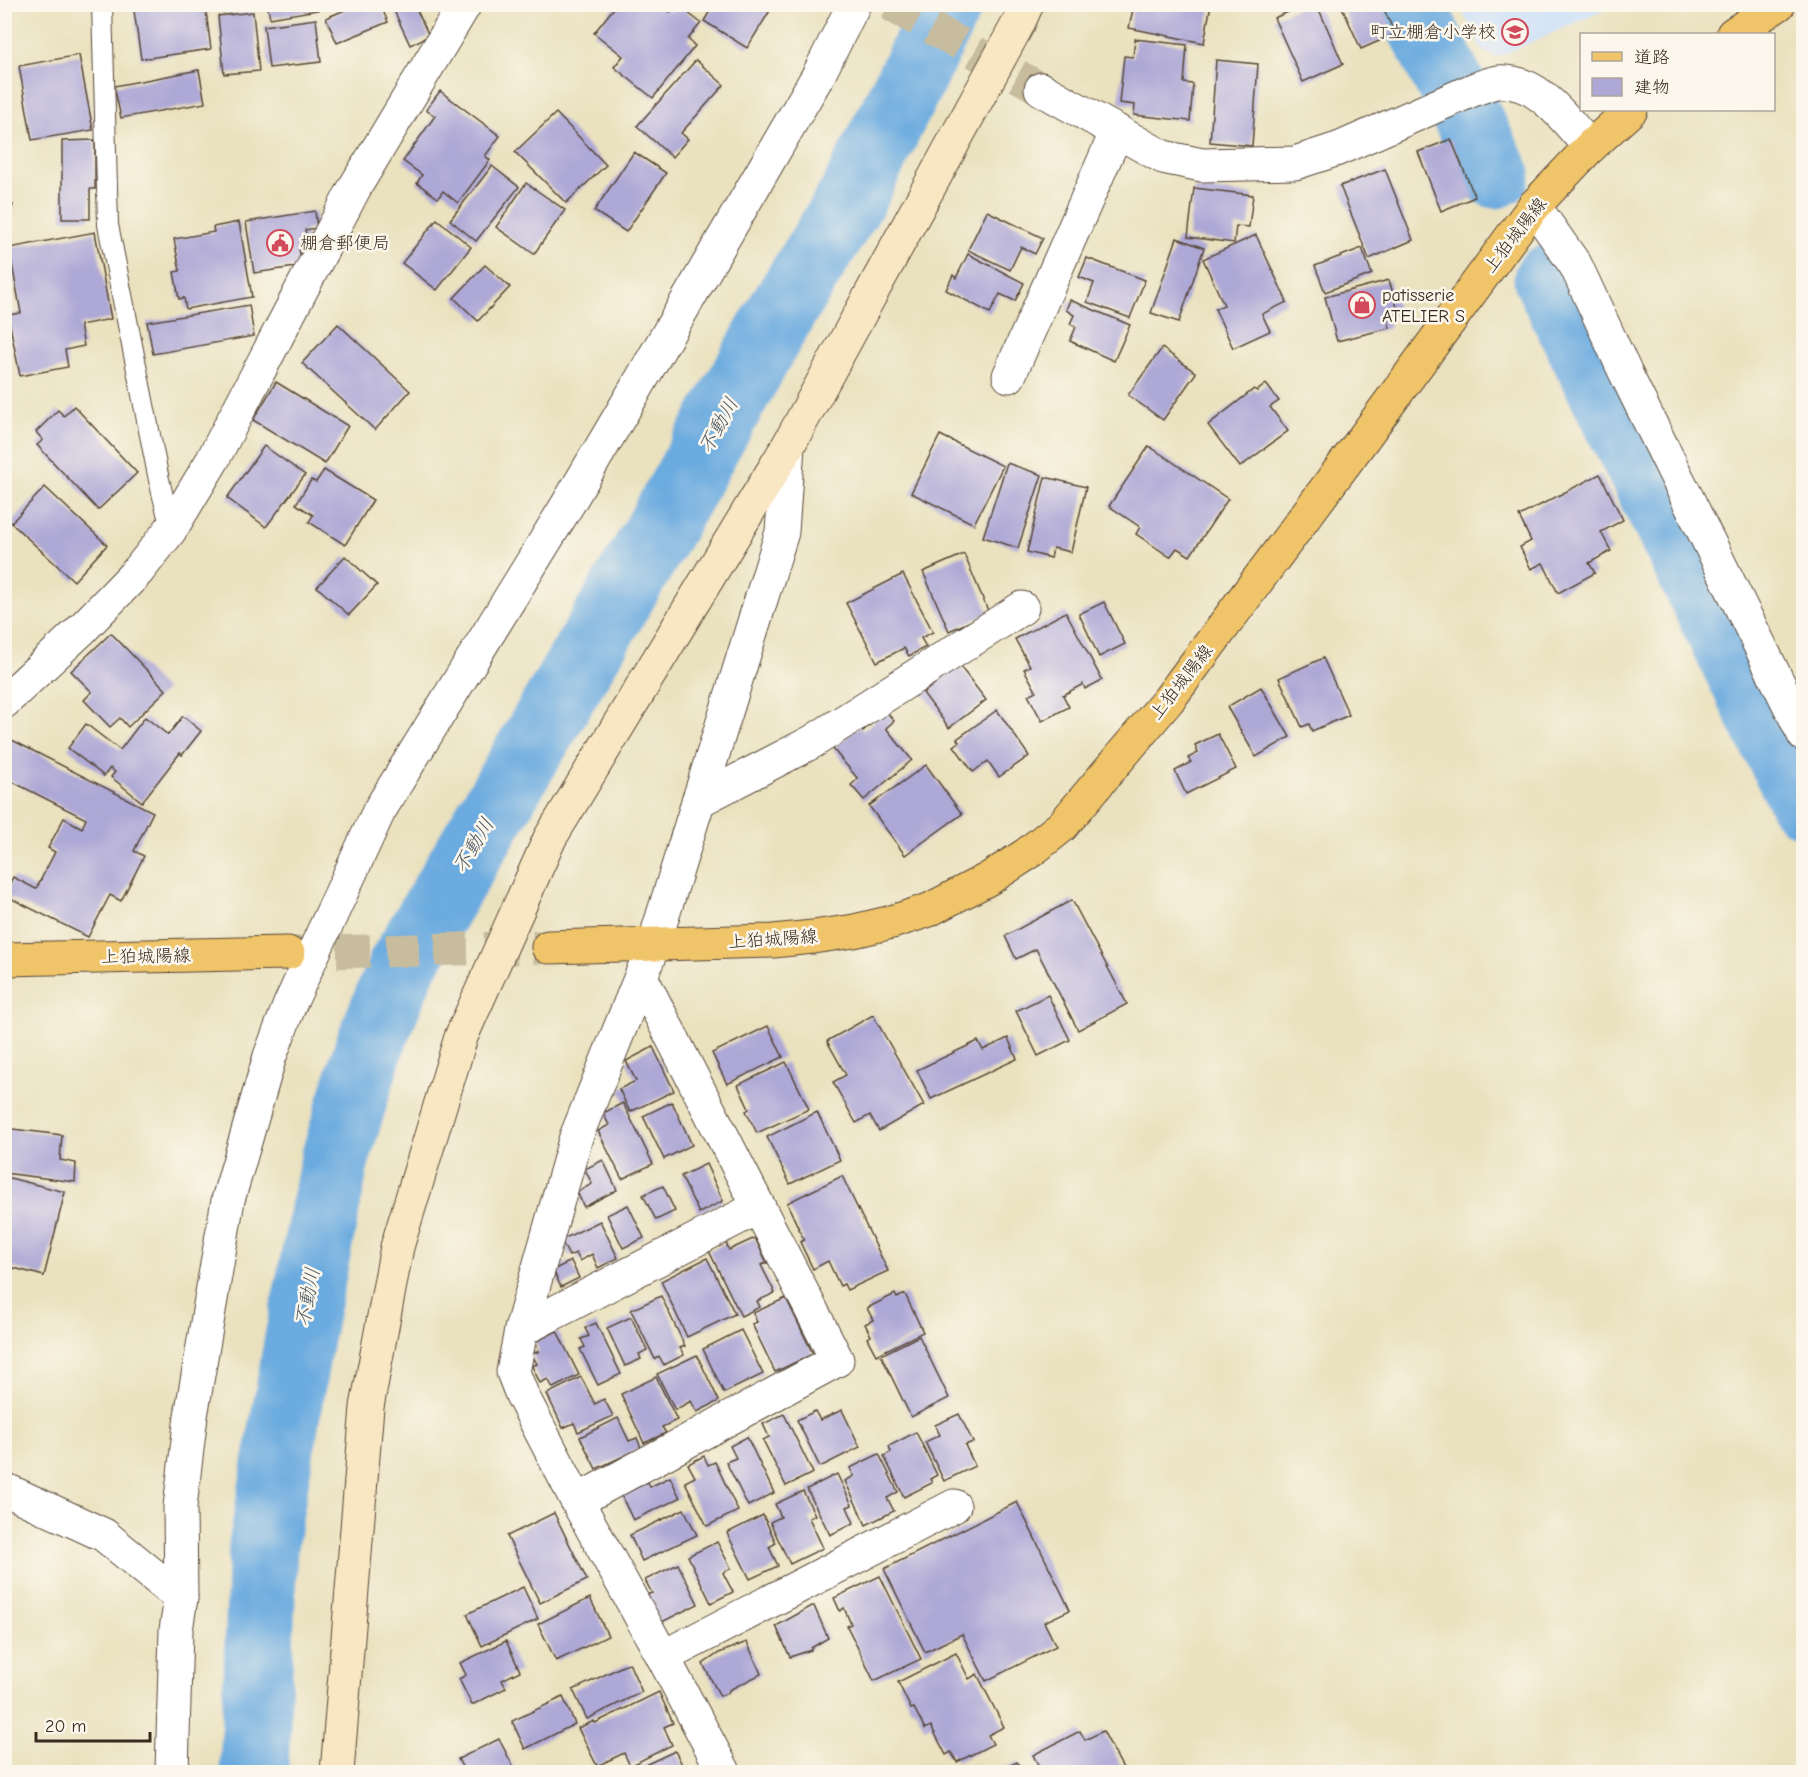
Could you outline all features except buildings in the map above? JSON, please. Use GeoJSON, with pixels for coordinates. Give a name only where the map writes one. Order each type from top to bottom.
{"type":"FeatureCollection","features":[{"type":"Feature","properties":{"kind":"main road"},"geometry":{"type":"LineString","coordinates":[[1735,33],[1779,4]]}},
{"type":"Feature","properties":{"kind":"main road","name":"上狛城陽線"},"geometry":{"type":"LineString","coordinates":[[548,947],[773,941],[854,931],[929,910],[980,884],[1027,854],[1062,826],[1169,699],[1534,206],[1590,147],[1630,111]]}},
{"type":"Feature","properties":{"kind":"main road","name":"上狛城陽線"},"geometry":{"type":"LineString","coordinates":[[4,959],[288,952]]}},
{"type":"Feature","properties":{"kind":"street"},"geometry":{"type":"LineString","coordinates":[[4,702],[80,631],[138,571],[171,529],[212,461],[355,186],[465,4]]}},
{"type":"Feature","properties":{"kind":"street"},"geometry":{"type":"LineString","coordinates":[[172,1773],[176,1630],[181,1598],[180,1507],[191,1416],[228,1200],[270,1056],[290,1004],[379,811],[626,406],[819,74],[854,4]]}},
{"type":"Feature","properties":{"kind":"street"},"geometry":{"type":"LineString","coordinates":[[337,1773],[367,1407],[397,1247],[461,1037],[550,838],[788,446],[1027,4]]}},
{"type":"Feature","properties":{"kind":"street"},"geometry":{"type":"LineString","coordinates":[[1041,89],[1163,157],[1202,165],[1294,162],[1338,149],[1496,82],[1524,86],[1536,92],[1547,100],[1590,147]]}},
{"type":"Feature","properties":{"kind":"street"},"geometry":{"type":"LineString","coordinates":[[1009,376],[1117,131]]}},
{"type":"Feature","properties":{"kind":"street"},"geometry":{"type":"LineString","coordinates":[[1534,206],[1576,266],[1626,374],[1803,735]]}},
{"type":"Feature","properties":{"kind":"street"},"geometry":{"type":"LineString","coordinates":[[724,1773],[577,1501],[522,1395],[513,1372],[521,1330],[576,1137],[654,944],[782,532],[788,446]]}},
{"type":"Feature","properties":{"kind":"street"},"geometry":{"type":"LineString","coordinates":[[698,801],[812,742],[1022,608]]}},
{"type":"Feature","properties":{"kind":"street"},"geometry":{"type":"LineString","coordinates":[[577,1501],[837,1360],[640,977]]}},
{"type":"Feature","properties":{"kind":"street"},"geometry":{"type":"LineString","coordinates":[[521,1330],[759,1207]]}},
{"type":"Feature","properties":{"kind":"street"},"geometry":{"type":"LineString","coordinates":[[4,1489],[104,1535],[181,1598]]}},
{"type":"Feature","properties":{"kind":"street"},"geometry":{"type":"LineString","coordinates":[[663,1657],[954,1506]]}},
{"type":"Feature","properties":{"kind":"lane"},"geometry":{"type":"LineString","coordinates":[[102,4],[108,225],[159,480],[171,529]]}},
{"type":"Feature","properties":{"kind":"shaded area","name":"町立棚倉小学校"},"geometry":{"type":"Polygon","coordinates":[[[1459,5],[1616,5],[1497,57],[1483,51],[1459,5]]]}},
{"type":"Feature","properties":{"kind":"waterway","name":"不動川"},"geometry":{"type":"LineString","coordinates":[[254,1772],[263,1546],[299,1338],[335,1159],[369,1047],[402,966],[655,537],[783,309],[853,196],[948,4]]}},
{"type":"Feature","properties":{"kind":"waterway"},"geometry":{"type":"LineString","coordinates":[[1410,4],[1496,174]]}},
{"type":"Feature","properties":{"kind":"waterway"},"geometry":{"type":"LineString","coordinates":[[1548,279],[1804,803]]}},
{"type":"Feature","properties":{"kind":"tunnel"},"geometry":{"type":"LineString","coordinates":[[889,4],[1041,89]]}},
{"type":"Feature","properties":{"kind":"tunnel"},"geometry":{"type":"LineString","coordinates":[[288,953],[548,947]]}},
{"type":"Feature","properties":{"kind":"place","name":"町立棚倉小学校"},"geometry":{"type":"Point","coordinates":[1515,32]}},
{"type":"Feature","properties":{"kind":"place","name":"棚倉郵便局"},"geometry":{"type":"Point","coordinates":[280,243]}},
{"type":"Feature","properties":{"kind":"place","name":"patisserie ATELIER S"},"geometry":{"type":"Point","coordinates":[1362,305]}}]}
